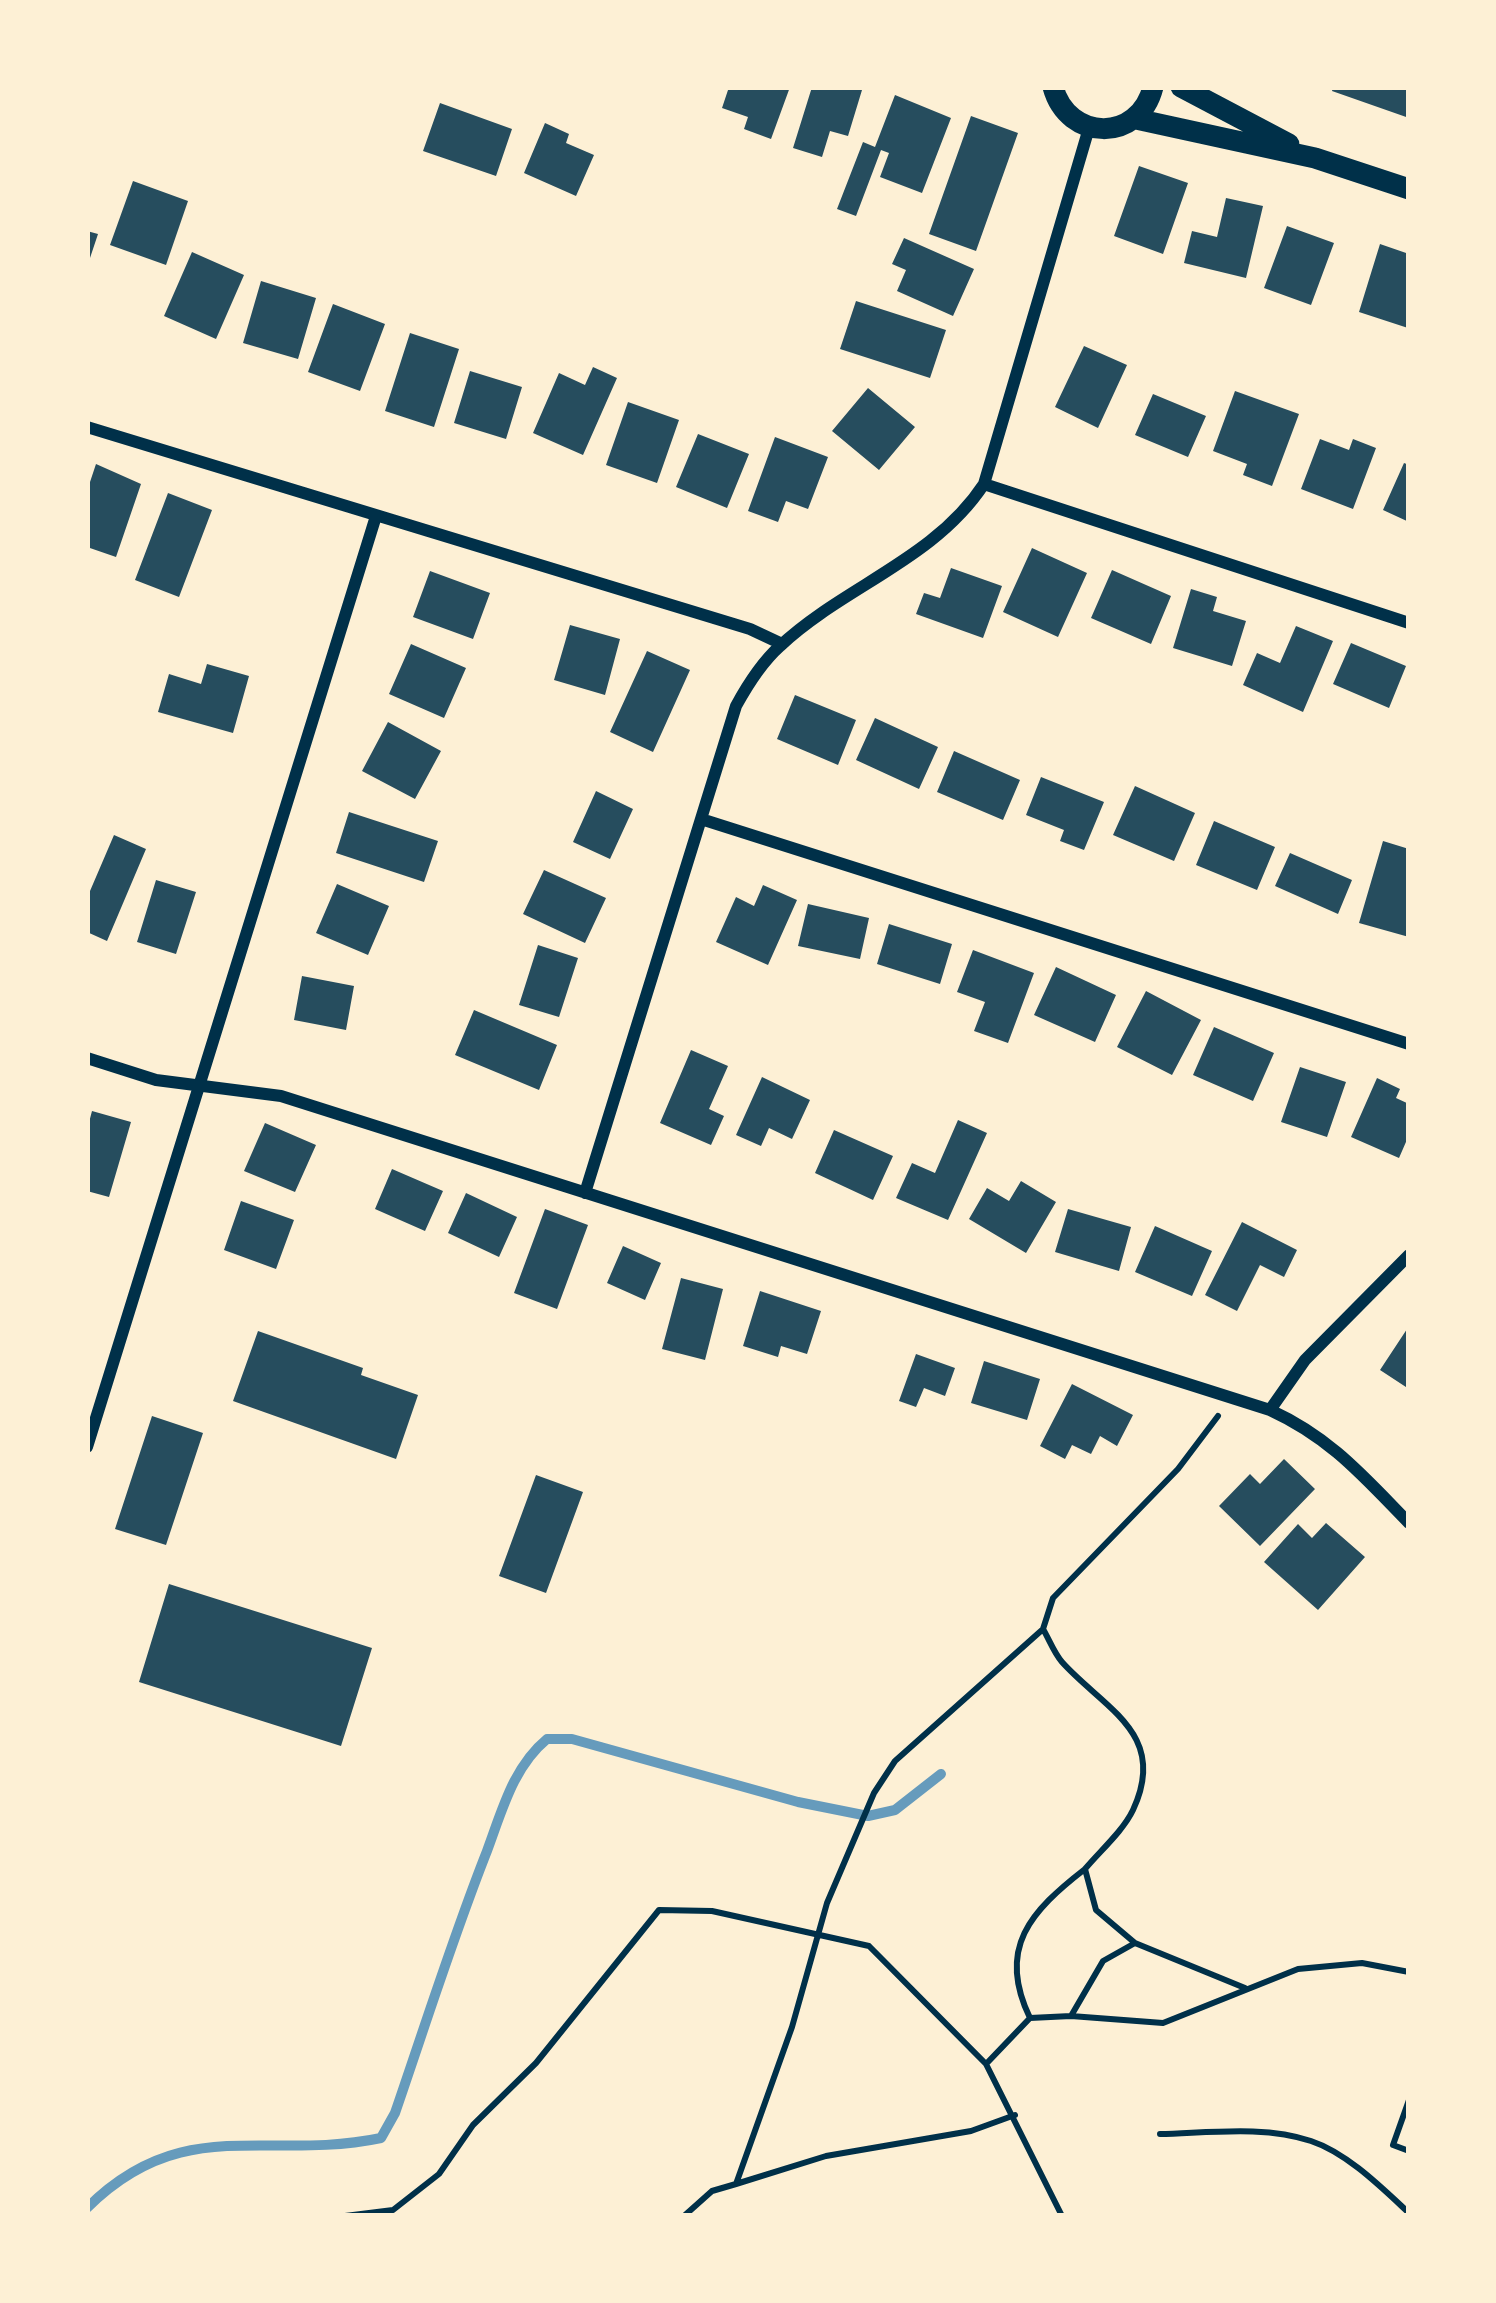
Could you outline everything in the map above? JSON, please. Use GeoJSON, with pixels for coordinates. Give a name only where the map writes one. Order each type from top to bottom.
{"type":"FeatureCollection","features":[{"type":"Feature","properties":{"kind":"street"},"geometry":{"type":"LineString","coordinates":[[1052,88],[1062,110],[1088,128],[1114,129],[1136,119],[1154,87]]}},
{"type":"Feature","properties":{"kind":"street"},"geometry":{"type":"LineString","coordinates":[[1181,87],[1316,158]]}},
{"type":"Feature","properties":{"kind":"street"},"geometry":{"type":"LineString","coordinates":[[1136,119],[1316,158],[1409,189]]}},
{"type":"Feature","properties":{"kind":"street"},"geometry":{"type":"LineString","coordinates":[[585,1193],[736,706],[754,674],[782,644],[948,529],[984,484],[1088,128]]}},
{"type":"Feature","properties":{"kind":"street"},"geometry":{"type":"LineString","coordinates":[[87,427],[750,629],[782,644]]}},
{"type":"Feature","properties":{"kind":"street"},"geometry":{"type":"LineString","coordinates":[[984,484],[1409,623]]}},
{"type":"Feature","properties":{"kind":"street"},"geometry":{"type":"LineString","coordinates":[[87,1447],[376,516]]}},
{"type":"Feature","properties":{"kind":"street"},"geometry":{"type":"LineString","coordinates":[[701,819],[1409,1044]]}},
{"type":"Feature","properties":{"kind":"street"},"geometry":{"type":"LineString","coordinates":[[87,1058],[156,1080],[280,1096],[1270,1410],[1320,1436],[1409,1523]]}},
{"type":"Feature","properties":{"kind":"street"},"geometry":{"type":"LineString","coordinates":[[1270,1410],[1306,1360],[1409,1255]]}},
{"type":"Feature","properties":{"kind":"path"},"geometry":{"type":"LineString","coordinates":[[736,2184],[791,2027],[817,1935],[863,1815],[895,1761],[1043,1629],[1053,1598],[1178,1469],[1218,1416]]}},
{"type":"Feature","properties":{"kind":"path"},"geometry":{"type":"LineString","coordinates":[[1030,2018],[1017,1992],[1018,1951],[1027,1922],[1043,1902],[1085,1869],[1132,1811],[1144,1771],[1138,1740],[1102,1695],[1060,1660],[1043,1629]]}},
{"type":"Feature","properties":{"kind":"path"},"geometry":{"type":"LineString","coordinates":[[1085,1869],[1096,1910],[1135,1943],[1245,1988]]}},
{"type":"Feature","properties":{"kind":"path"},"geometry":{"type":"LineString","coordinates":[[344,2216],[393,2210],[439,2174],[473,2125],[536,2063],[659,1910],[712,1911],[869,1946],[986,2064],[1062,2216]]}},
{"type":"Feature","properties":{"kind":"path"},"geometry":{"type":"LineString","coordinates":[[1071,2016],[1103,1961],[1135,1943]]}},
{"type":"Feature","properties":{"kind":"path"},"geometry":{"type":"LineString","coordinates":[[986,2064],[1030,2018],[1163,2023],[1298,1969],[1361,1963],[1409,1972]]}},
{"type":"Feature","properties":{"kind":"path"},"geometry":{"type":"LineString","coordinates":[[1409,2100],[1393,2145],[1409,2151]]}},
{"type":"Feature","properties":{"kind":"path"},"geometry":{"type":"LineString","coordinates":[[684,2216],[712,2192],[826,2156],[971,2131],[1015,2115]]}},
{"type":"Feature","properties":{"kind":"path"},"geometry":{"type":"LineString","coordinates":[[1160,2134],[1250,2133],[1312,2141],[1357,2168],[1409,2213]]}},
{"type":"Feature","properties":{"kind":"path"},"geometry":{"type":"LineString","coordinates":[[224,2216],[286,2216]]}},
{"type":"Feature","properties":{"kind":"building"},"geometry":{"type":"Polygon","coordinates":[[[729,87],[790,87],[771,139],[744,129],[748,117],[722,108],[729,87]]]}},
{"type":"Feature","properties":{"kind":"building"},"geometry":{"type":"Polygon","coordinates":[[[812,87],[862,90],[848,136],[830,131],[822,157],[793,148],[812,87]]]}},
{"type":"Feature","properties":{"kind":"building"},"geometry":{"type":"Polygon","coordinates":[[[1333,87],[1409,87],[1409,118],[1332,91],[1333,87]]]}},
{"type":"Feature","properties":{"kind":"building"},"geometry":{"type":"Polygon","coordinates":[[[895,95],[951,118],[922,193],[880,177],[889,153],[881,150],[856,216],[837,209],[863,142],[875,147],[895,95]]]}},
{"type":"Feature","properties":{"kind":"building"},"geometry":{"type":"Polygon","coordinates":[[[440,103],[512,129],[496,176],[423,151],[440,103]]]}},
{"type":"Feature","properties":{"kind":"building"},"geometry":{"type":"Polygon","coordinates":[[[971,116],[1018,133],[976,251],[929,234],[971,116]]]}},
{"type":"Feature","properties":{"kind":"building"},"geometry":{"type":"Polygon","coordinates":[[[545,123],[569,134],[566,143],[594,155],[576,196],[524,173],[545,123]]]}},
{"type":"Feature","properties":{"kind":"building"},"geometry":{"type":"Polygon","coordinates":[[[1139,166],[1188,183],[1163,254],[1114,236],[1139,166]]]}},
{"type":"Feature","properties":{"kind":"building"},"geometry":{"type":"Polygon","coordinates":[[[133,181],[188,201],[166,265],[110,245],[133,181]]]}},
{"type":"Feature","properties":{"kind":"building"},"geometry":{"type":"Polygon","coordinates":[[[1226,198],[1263,206],[1246,278],[1184,263],[1192,231],[1217,237],[1226,198]]]}},
{"type":"Feature","properties":{"kind":"building"},"geometry":{"type":"Polygon","coordinates":[[[1287,226],[1334,243],[1311,305],[1264,288],[1287,226]]]}},
{"type":"Feature","properties":{"kind":"building"},"geometry":{"type":"Polygon","coordinates":[[[87,231],[98,234],[88,264],[87,264],[87,231]]]}},
{"type":"Feature","properties":{"kind":"building"},"geometry":{"type":"Polygon","coordinates":[[[904,238],[974,269],[953,316],[897,291],[906,270],[892,264],[904,238]]]}},
{"type":"Feature","properties":{"kind":"building"},"geometry":{"type":"Polygon","coordinates":[[[1380,244],[1409,254],[1408,328],[1359,312],[1380,244]]]}},
{"type":"Feature","properties":{"kind":"building"},"geometry":{"type":"Polygon","coordinates":[[[192,252],[244,275],[216,339],[164,316],[192,252]]]}},
{"type":"Feature","properties":{"kind":"building"},"geometry":{"type":"Polygon","coordinates":[[[261,281],[316,298],[298,359],[243,343],[261,281]]]}},
{"type":"Feature","properties":{"kind":"building"},"geometry":{"type":"Polygon","coordinates":[[[856,301],[946,330],[930,378],[840,349],[856,301]]]}},
{"type":"Feature","properties":{"kind":"building"},"geometry":{"type":"Polygon","coordinates":[[[333,304],[385,324],[360,391],[308,372],[333,304]]]}},
{"type":"Feature","properties":{"kind":"building"},"geometry":{"type":"Polygon","coordinates":[[[410,333],[459,349],[434,427],[385,411],[410,333]]]}},
{"type":"Feature","properties":{"kind":"building"},"geometry":{"type":"Polygon","coordinates":[[[1084,346],[1127,365],[1098,428],[1055,407],[1084,346]]]}},
{"type":"Feature","properties":{"kind":"building"},"geometry":{"type":"Polygon","coordinates":[[[593,367],[617,378],[583,455],[533,433],[559,373],[585,385],[593,367]]]}},
{"type":"Feature","properties":{"kind":"building"},"geometry":{"type":"Polygon","coordinates":[[[470,371],[522,387],[506,439],[454,423],[470,371]]]}},
{"type":"Feature","properties":{"kind":"building"},"geometry":{"type":"Polygon","coordinates":[[[868,388],[915,427],[879,470],[832,431],[868,388]]]}},
{"type":"Feature","properties":{"kind":"building"},"geometry":{"type":"Polygon","coordinates":[[[1235,391],[1299,414],[1272,486],[1243,475],[1247,464],[1213,451],[1235,391]]]}},
{"type":"Feature","properties":{"kind":"building"},"geometry":{"type":"Polygon","coordinates":[[[1153,394],[1206,416],[1188,457],[1135,435],[1153,394]]]}},
{"type":"Feature","properties":{"kind":"building"},"geometry":{"type":"Polygon","coordinates":[[[628,402],[679,420],[657,483],[606,465],[628,402]]]}},
{"type":"Feature","properties":{"kind":"building"},"geometry":{"type":"Polygon","coordinates":[[[698,434],[749,454],[727,508],[676,487],[698,434]]]}},
{"type":"Feature","properties":{"kind":"building"},"geometry":{"type":"Polygon","coordinates":[[[775,437],[828,457],[808,509],[786,501],[778,522],[748,511],[775,437]]]}},
{"type":"Feature","properties":{"kind":"building"},"geometry":{"type":"Polygon","coordinates":[[[1320,439],[1349,450],[1353,439],[1376,448],[1353,509],[1301,489],[1320,439]]]}},
{"type":"Feature","properties":{"kind":"building"},"geometry":{"type":"Polygon","coordinates":[[[1404,463],[1409,465],[1409,522],[1383,510],[1404,463]]]}},
{"type":"Feature","properties":{"kind":"building"},"geometry":{"type":"Polygon","coordinates":[[[96,464],[141,484],[116,557],[87,547],[87,491],[96,464]]]}},
{"type":"Feature","properties":{"kind":"building"},"geometry":{"type":"Polygon","coordinates":[[[168,493],[212,510],[179,597],[135,580],[168,493]]]}},
{"type":"Feature","properties":{"kind":"building"},"geometry":{"type":"Polygon","coordinates":[[[1032,548],[1087,573],[1058,637],[1003,612],[1032,548]]]}},
{"type":"Feature","properties":{"kind":"building"},"geometry":{"type":"Polygon","coordinates":[[[951,568],[1002,586],[983,638],[916,614],[924,593],[940,598],[951,568]]]}},
{"type":"Feature","properties":{"kind":"building"},"geometry":{"type":"Polygon","coordinates":[[[1112,570],[1171,596],[1151,644],[1091,618],[1112,570]]]}},
{"type":"Feature","properties":{"kind":"building"},"geometry":{"type":"Polygon","coordinates":[[[430,571],[490,593],[473,639],[413,617],[430,571]]]}},
{"type":"Feature","properties":{"kind":"building"},"geometry":{"type":"Polygon","coordinates":[[[1191,589],[1217,597],[1213,611],[1246,621],[1232,666],[1173,648],[1191,589]]]}},
{"type":"Feature","properties":{"kind":"building"},"geometry":{"type":"Polygon","coordinates":[[[570,625],[620,639],[605,695],[554,680],[570,625]]]}},
{"type":"Feature","properties":{"kind":"building"},"geometry":{"type":"Polygon","coordinates":[[[1296,626],[1333,641],[1303,712],[1243,685],[1257,653],[1280,663],[1296,626]]]}},
{"type":"Feature","properties":{"kind":"building"},"geometry":{"type":"Polygon","coordinates":[[[1351,643],[1406,666],[1389,708],[1333,684],[1351,643]]]}},
{"type":"Feature","properties":{"kind":"building"},"geometry":{"type":"Polygon","coordinates":[[[411,644],[466,668],[444,718],[389,694],[411,644]]]}},
{"type":"Feature","properties":{"kind":"building"},"geometry":{"type":"Polygon","coordinates":[[[647,651],[690,670],[653,752],[610,732],[647,651]]]}},
{"type":"Feature","properties":{"kind":"building"},"geometry":{"type":"Polygon","coordinates":[[[207,664],[249,676],[233,733],[158,712],[169,674],[201,684],[207,664]]]}},
{"type":"Feature","properties":{"kind":"building"},"geometry":{"type":"Polygon","coordinates":[[[795,695],[856,720],[838,765],[777,739],[795,695]]]}},
{"type":"Feature","properties":{"kind":"building"},"geometry":{"type":"Polygon","coordinates":[[[875,718],[938,747],[919,789],[856,760],[875,718]]]}},
{"type":"Feature","properties":{"kind":"building"},"geometry":{"type":"Polygon","coordinates":[[[388,722],[441,751],[415,799],[362,771],[388,722]]]}},
{"type":"Feature","properties":{"kind":"building"},"geometry":{"type":"Polygon","coordinates":[[[954,751],[1020,780],[1003,820],[937,792],[954,751]]]}},
{"type":"Feature","properties":{"kind":"building"},"geometry":{"type":"Polygon","coordinates":[[[1041,777],[1104,802],[1084,850],[1060,841],[1064,830],[1026,815],[1041,777]]]}},
{"type":"Feature","properties":{"kind":"building"},"geometry":{"type":"Polygon","coordinates":[[[1135,786],[1195,813],[1174,861],[1113,835],[1135,786]]]}},
{"type":"Feature","properties":{"kind":"building"},"geometry":{"type":"Polygon","coordinates":[[[596,791],[633,809],[610,859],[573,842],[596,791]]]}},
{"type":"Feature","properties":{"kind":"building"},"geometry":{"type":"Polygon","coordinates":[[[349,812],[438,841],[424,882],[336,853],[349,812]]]}},
{"type":"Feature","properties":{"kind":"building"},"geometry":{"type":"Polygon","coordinates":[[[1214,821],[1275,847],[1257,890],[1196,865],[1214,821]]]}},
{"type":"Feature","properties":{"kind":"building"},"geometry":{"type":"Polygon","coordinates":[[[114,835],[146,849],[107,941],[87,932],[87,898],[114,835]]]}},
{"type":"Feature","properties":{"kind":"building"},"geometry":{"type":"Polygon","coordinates":[[[1383,841],[1409,849],[1409,937],[1359,923],[1383,841]]]}},
{"type":"Feature","properties":{"kind":"building"},"geometry":{"type":"Polygon","coordinates":[[[1290,853],[1352,880],[1338,914],[1275,886],[1290,853]]]}},
{"type":"Feature","properties":{"kind":"building"},"geometry":{"type":"Polygon","coordinates":[[[544,870],[606,898],[585,943],[523,914],[544,870]]]}},
{"type":"Feature","properties":{"kind":"building"},"geometry":{"type":"Polygon","coordinates":[[[156,880],[196,892],[176,954],[137,942],[156,880]]]}},
{"type":"Feature","properties":{"kind":"building"},"geometry":{"type":"Polygon","coordinates":[[[337,884],[389,906],[368,955],[316,933],[337,884]]]}},
{"type":"Feature","properties":{"kind":"building"},"geometry":{"type":"Polygon","coordinates":[[[763,885],[797,900],[768,965],[716,942],[736,897],[754,906],[763,885]]]}},
{"type":"Feature","properties":{"kind":"building"},"geometry":{"type":"Polygon","coordinates":[[[808,904],[869,918],[860,959],[798,946],[808,904]]]}},
{"type":"Feature","properties":{"kind":"building"},"geometry":{"type":"Polygon","coordinates":[[[889,924],[952,944],[940,984],[877,964],[889,924]]]}},
{"type":"Feature","properties":{"kind":"building"},"geometry":{"type":"Polygon","coordinates":[[[538,945],[578,958],[559,1017],[519,1005],[538,945]]]}},
{"type":"Feature","properties":{"kind":"building"},"geometry":{"type":"Polygon","coordinates":[[[973,950],[1034,973],[1008,1043],[974,1031],[985,1002],[957,992],[973,950]]]}},
{"type":"Feature","properties":{"kind":"building"},"geometry":{"type":"Polygon","coordinates":[[[1056,967],[1116,995],[1095,1042],[1034,1015],[1056,967]]]}},
{"type":"Feature","properties":{"kind":"building"},"geometry":{"type":"Polygon","coordinates":[[[302,976],[354,986],[346,1030],[294,1020],[302,976]]]}},
{"type":"Feature","properties":{"kind":"building"},"geometry":{"type":"Polygon","coordinates":[[[1146,991],[1201,1020],[1172,1075],[1117,1047],[1146,991]]]}},
{"type":"Feature","properties":{"kind":"building"},"geometry":{"type":"Polygon","coordinates":[[[474,1010],[557,1045],[539,1090],[455,1055],[474,1010]]]}},
{"type":"Feature","properties":{"kind":"building"},"geometry":{"type":"Polygon","coordinates":[[[1214,1027],[1274,1053],[1253,1101],[1193,1075],[1214,1027]]]}},
{"type":"Feature","properties":{"kind":"building"},"geometry":{"type":"Polygon","coordinates":[[[691,1050],[728,1066],[709,1109],[724,1116],[711,1145],[660,1123],[691,1050]]]}},
{"type":"Feature","properties":{"kind":"building"},"geometry":{"type":"Polygon","coordinates":[[[1300,1067],[1346,1082],[1327,1137],[1281,1122],[1300,1067]]]}},
{"type":"Feature","properties":{"kind":"building"},"geometry":{"type":"Polygon","coordinates":[[[762,1077],[810,1100],[792,1139],[769,1128],[761,1146],[736,1135],[762,1077]]]}},
{"type":"Feature","properties":{"kind":"building"},"geometry":{"type":"Polygon","coordinates":[[[1377,1078],[1400,1089],[1396,1098],[1409,1104],[1409,1135],[1399,1158],[1351,1137],[1377,1078]]]}},
{"type":"Feature","properties":{"kind":"building"},"geometry":{"type":"Polygon","coordinates":[[[92,1111],[131,1122],[109,1197],[87,1191],[87,1130],[92,1111]]]}},
{"type":"Feature","properties":{"kind":"building"},"geometry":{"type":"Polygon","coordinates":[[[958,1120],[987,1133],[948,1220],[896,1198],[912,1163],[935,1173],[958,1120]]]}},
{"type":"Feature","properties":{"kind":"building"},"geometry":{"type":"Polygon","coordinates":[[[265,1123],[316,1145],[295,1192],[244,1171],[265,1123]]]}},
{"type":"Feature","properties":{"kind":"building"},"geometry":{"type":"Polygon","coordinates":[[[834,1130],[893,1156],[873,1200],[815,1173],[834,1130]]]}},
{"type":"Feature","properties":{"kind":"building"},"geometry":{"type":"Polygon","coordinates":[[[392,1169],[443,1191],[425,1231],[375,1209],[392,1169]]]}},
{"type":"Feature","properties":{"kind":"building"},"geometry":{"type":"Polygon","coordinates":[[[1021,1181],[1056,1202],[1026,1253],[969,1219],[987,1188],[1009,1201],[1021,1181]]]}},
{"type":"Feature","properties":{"kind":"building"},"geometry":{"type":"Polygon","coordinates":[[[466,1193],[517,1217],[499,1257],[448,1233],[466,1193]]]}},
{"type":"Feature","properties":{"kind":"building"},"geometry":{"type":"Polygon","coordinates":[[[241,1201],[294,1220],[276,1269],[224,1250],[241,1201]]]}},
{"type":"Feature","properties":{"kind":"building"},"geometry":{"type":"Polygon","coordinates":[[[545,1209],[588,1225],[557,1309],[514,1293],[545,1209]]]}},
{"type":"Feature","properties":{"kind":"building"},"geometry":{"type":"Polygon","coordinates":[[[1068,1209],[1131,1227],[1119,1271],[1055,1252],[1068,1209]]]}},
{"type":"Feature","properties":{"kind":"building"},"geometry":{"type":"Polygon","coordinates":[[[1242,1222],[1297,1250],[1284,1277],[1260,1265],[1237,1311],[1205,1295],[1242,1222]]]}},
{"type":"Feature","properties":{"kind":"building"},"geometry":{"type":"Polygon","coordinates":[[[1155,1226],[1212,1251],[1192,1296],[1135,1272],[1155,1226]]]}},
{"type":"Feature","properties":{"kind":"building"},"geometry":{"type":"Polygon","coordinates":[[[623,1246],[661,1263],[645,1300],[607,1283],[623,1246]]]}},
{"type":"Feature","properties":{"kind":"building"},"geometry":{"type":"Polygon","coordinates":[[[681,1278],[723,1289],[705,1360],[662,1349],[681,1278]]]}},
{"type":"Feature","properties":{"kind":"building"},"geometry":{"type":"Polygon","coordinates":[[[760,1291],[821,1311],[807,1354],[781,1346],[778,1357],[743,1346],[760,1291]]]}},
{"type":"Feature","properties":{"kind":"building"},"geometry":{"type":"Polygon","coordinates":[[[1409,1326],[1409,1389],[1380,1370],[1409,1326]]]}},
{"type":"Feature","properties":{"kind":"building"},"geometry":{"type":"Polygon","coordinates":[[[258,1331],[363,1368],[361,1375],[418,1395],[396,1459],[233,1401],[258,1331]]]}},
{"type":"Feature","properties":{"kind":"building"},"geometry":{"type":"Polygon","coordinates":[[[916,1354],[955,1368],[945,1396],[924,1388],[916,1407],[899,1401],[916,1354]]]}},
{"type":"Feature","properties":{"kind":"building"},"geometry":{"type":"Polygon","coordinates":[[[984,1361],[1040,1379],[1027,1420],[971,1403],[984,1361]]]}},
{"type":"Feature","properties":{"kind":"building"},"geometry":{"type":"Polygon","coordinates":[[[1072,1384],[1133,1415],[1117,1446],[1100,1436],[1091,1454],[1072,1445],[1065,1459],[1040,1446],[1072,1384]]]}},
{"type":"Feature","properties":{"kind":"building"},"geometry":{"type":"Polygon","coordinates":[[[152,1416],[203,1433],[166,1545],[115,1529],[152,1416]]]}},
{"type":"Feature","properties":{"kind":"building"},"geometry":{"type":"Polygon","coordinates":[[[1284,1459],[1315,1489],[1260,1546],[1219,1506],[1250,1474],[1260,1484],[1284,1459]]]}},
{"type":"Feature","properties":{"kind":"building"},"geometry":{"type":"Polygon","coordinates":[[[536,1475],[583,1492],[546,1593],[499,1576],[536,1475]]]}},
{"type":"Feature","properties":{"kind":"building"},"geometry":{"type":"Polygon","coordinates":[[[1326,1523],[1365,1557],[1318,1610],[1264,1562],[1298,1524],[1312,1538],[1326,1523]]]}},
{"type":"Feature","properties":{"kind":"building"},"geometry":{"type":"Polygon","coordinates":[[[169,1584],[372,1648],[341,1746],[139,1682],[169,1584]]]}},
{"type":"Feature","properties":{"kind":"waterway"},"geometry":{"type":"LineString","coordinates":[[87,2208],[123,2178],[192,2150],[381,2138],[395,2113],[504,1805],[525,1763],[547,1739],[572,1739],[798,1802],[868,1816],[895,1810],[941,1774]]}}]}
